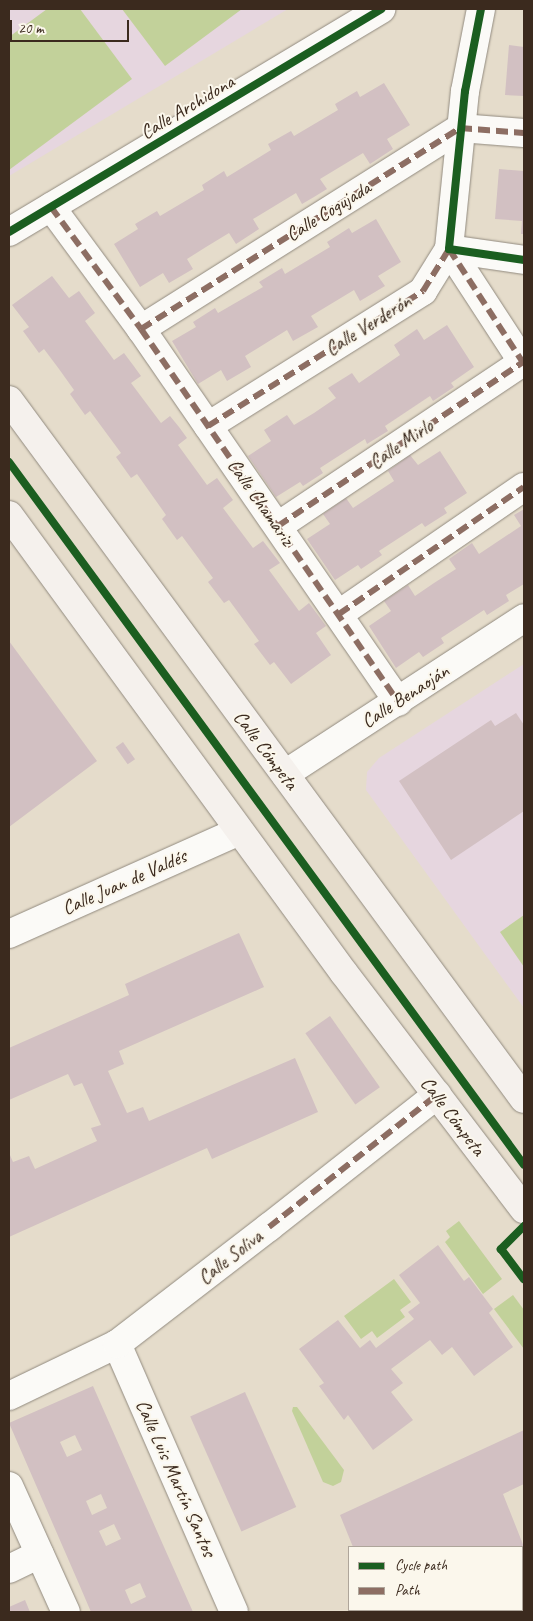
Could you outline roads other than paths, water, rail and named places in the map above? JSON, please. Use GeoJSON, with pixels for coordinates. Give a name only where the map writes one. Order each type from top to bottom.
{"type":"FeatureCollection","features":[{"type":"Feature","properties":{"kind":"main road","name":"Calle Cómpeta"},"geometry":{"type":"LineString","coordinates":[[9,400],[524,1099]]}},
{"type":"Feature","properties":{"kind":"main road","name":"Calle Cómpeta"},"geometry":{"type":"LineString","coordinates":[[9,515],[239,830],[524,1209]]}},
{"type":"Feature","properties":{"kind":"street","name":"Calle Archidona"},"geometry":{"type":"LineString","coordinates":[[9,232],[381,9]]}},
{"type":"Feature","properties":{"kind":"street"},"geometry":{"type":"LineString","coordinates":[[481,9],[460,128],[449,249],[524,363]]}},
{"type":"Feature","properties":{"kind":"street"},"geometry":{"type":"LineString","coordinates":[[460,128],[524,133]]}},
{"type":"Feature","properties":{"kind":"street","name":"Calle Cogujada"},"geometry":{"type":"LineString","coordinates":[[141,328],[460,128]]}},
{"type":"Feature","properties":{"kind":"street","name":"Calle Chamariz"},"geometry":{"type":"LineString","coordinates":[[51,207],[141,328],[398,702]]}},
{"type":"Feature","properties":{"kind":"street"},"geometry":{"type":"LineString","coordinates":[[449,249],[524,260]]}},
{"type":"Feature","properties":{"kind":"street","name":"Calle Verderón"},"geometry":{"type":"LineString","coordinates":[[208,426],[423,291],[449,249]]}},
{"type":"Feature","properties":{"kind":"street","name":"Calle Mirlo"},"geometry":{"type":"LineString","coordinates":[[278,526],[524,363]]}},
{"type":"Feature","properties":{"kind":"street"},"geometry":{"type":"LineString","coordinates":[[339,614],[524,487]]}},
{"type":"Feature","properties":{"kind":"street","name":"Calle Benaoján"},"geometry":{"type":"LineString","coordinates":[[284,774],[398,702],[524,618]]}},
{"type":"Feature","properties":{"kind":"street","name":"Calle Juan de Valdés"},"geometry":{"type":"LineString","coordinates":[[9,934],[239,830]]}},
{"type":"Feature","properties":{"kind":"street","name":"Calle Soliva"},"geometry":{"type":"LineString","coordinates":[[9,1396],[117,1344],[437,1095]]}},
{"type":"Feature","properties":{"kind":"street","name":"Calle Luis Martín Santos"},"geometry":{"type":"LineString","coordinates":[[117,1344],[234,1612]]}},
{"type":"Feature","properties":{"kind":"street"},"geometry":{"type":"LineString","coordinates":[[9,1486],[66,1612]]}},
{"type":"Feature","properties":{"kind":"street"},"geometry":{"type":"LineString","coordinates":[[9,1569],[40,1554]]}}]}
